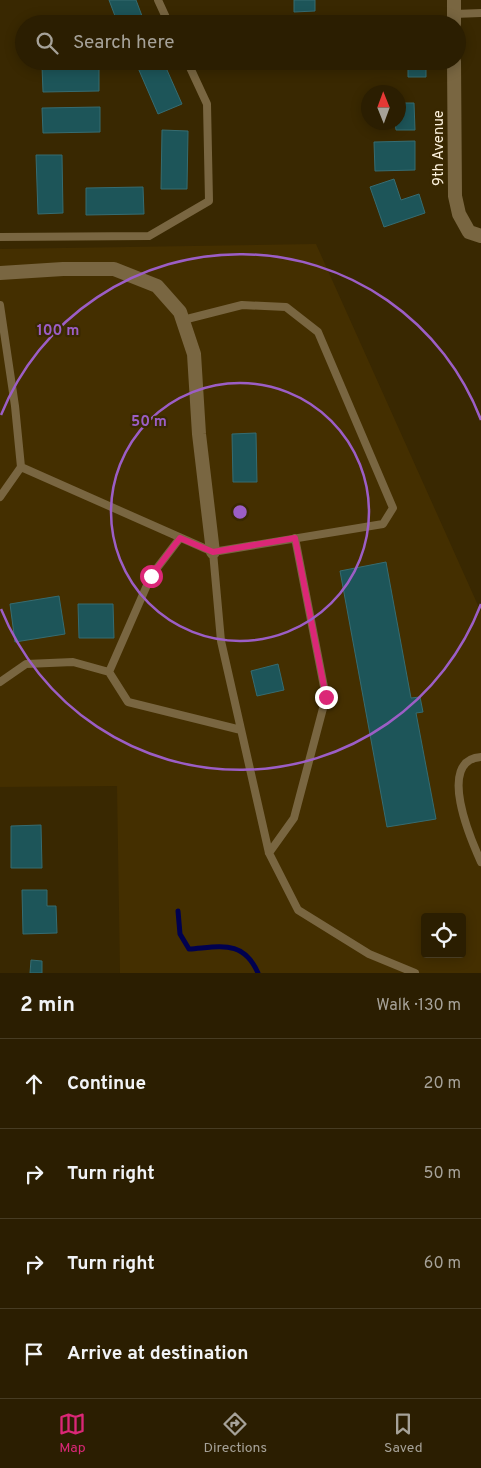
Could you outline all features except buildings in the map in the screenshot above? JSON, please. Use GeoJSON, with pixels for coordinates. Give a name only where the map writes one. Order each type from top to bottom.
{"type":"FeatureCollection","features":[{"type":"Feature","properties":{"kind":"street","name":"9th Avenue"},"geometry":{"type":"LineString","coordinates":[[454,70],[455,196],[459,214],[475,234]]}},
{"type":"Feature","properties":{"kind":"street"},"geometry":{"type":"LineString","coordinates":[[0,273],[63,269],[114,269],[156,286],[180,312],[194,354],[199,434],[213,552]]}},
{"type":"Feature","properties":{"kind":"lane"},"geometry":{"type":"LineString","coordinates":[[158,0],[165,15]]}},
{"type":"Feature","properties":{"kind":"lane"},"geometry":{"type":"LineString","coordinates":[[454,12],[481,14]]}},
{"type":"Feature","properties":{"kind":"lane"},"geometry":{"type":"LineString","coordinates":[[0,237],[150,236],[209,201],[207,104],[191,70]]}},
{"type":"Feature","properties":{"kind":"lane"},"geometry":{"type":"LineString","coordinates":[[0,305],[15,406],[21,467],[0,497]]}},
{"type":"Feature","properties":{"kind":"lane"},"geometry":{"type":"LineString","coordinates":[[21,467],[213,552],[383,524],[393,508],[318,332],[286,307],[242,305],[183,320]]}},
{"type":"Feature","properties":{"kind":"lane"},"geometry":{"type":"LineString","coordinates":[[109,672],[151,576],[180,538]]}},
{"type":"Feature","properties":{"kind":"lane"},"geometry":{"type":"LineString","coordinates":[[269,853],[294,818],[326,697],[295,538]]}},
{"type":"Feature","properties":{"kind":"lane"},"geometry":{"type":"LineString","coordinates":[[213,552],[221,641],[269,853],[298,910],[369,954],[415,973]]}},
{"type":"Feature","properties":{"kind":"lane"},"geometry":{"type":"LineString","coordinates":[[0,682],[26,664],[73,662],[109,672],[128,702],[241,730]]}},
{"type":"Feature","properties":{"kind":"lane"},"geometry":{"type":"LineString","coordinates":[[481,757],[476,757],[464,764],[458,776],[458,794],[469,832],[481,862]]}},
{"type":"Feature","properties":{"kind":"shaded area"},"geometry":{"type":"Polygon","coordinates":[[[316,244],[481,612],[481,973],[120,973],[117,786],[0,787],[0,249],[316,244]]]}},
{"type":"Feature","properties":{"kind":"waterway"},"geometry":{"type":"LineString","coordinates":[[178,911],[180,934],[189,949],[220,947],[238,950],[252,962],[258,973]]}},
{"type":"Feature","properties":{"kind":"route"},"geometry":{"type":"LineString","coordinates":[[151,576],[180,538],[213,552],[295,538],[326,697]]}}]}
